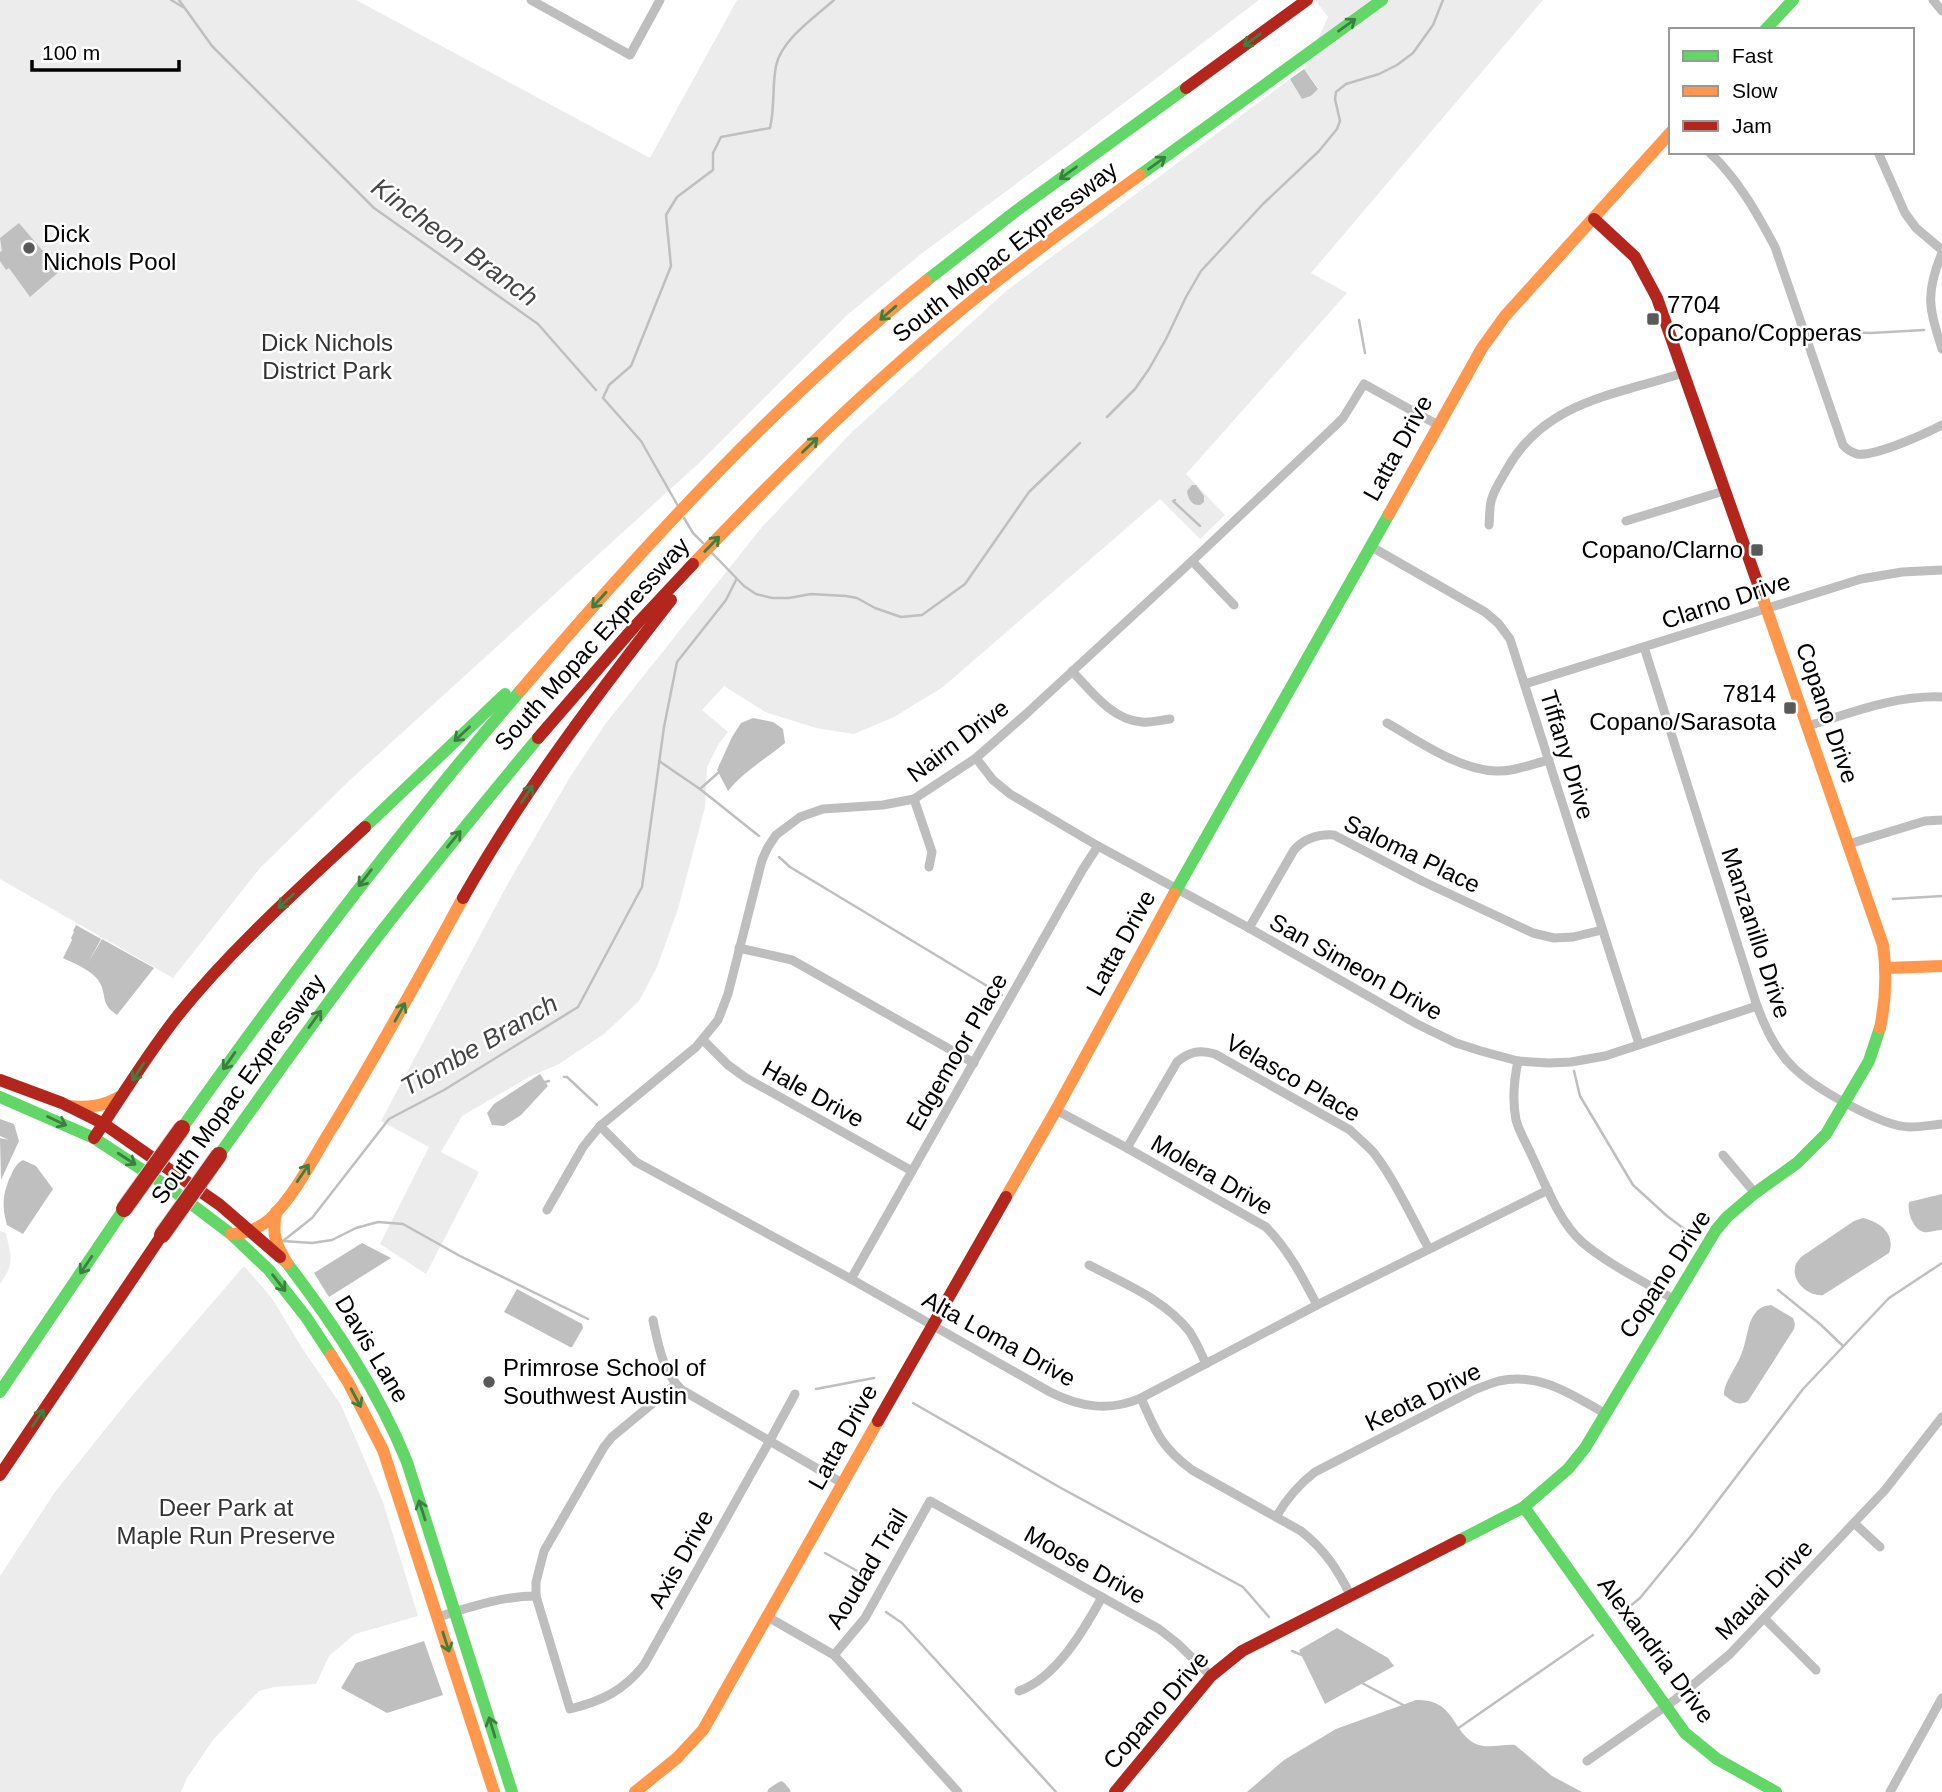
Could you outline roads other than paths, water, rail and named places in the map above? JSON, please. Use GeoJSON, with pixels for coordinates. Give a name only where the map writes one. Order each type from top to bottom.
{"type":"FeatureCollection","features":[{"type":"Feature","properties":{"kind":"main road","name":"South Mopac Expressway"},"geometry":{"type":"LineString","coordinates":[[0,1392],[124,1209],[355,891],[532,674],[706,485],[827,367],[896,305],[1029,201],[1307,0]]}},
{"type":"Feature","properties":{"kind":"main road","name":"South Mopac Expressway"},"geometry":{"type":"LineString","coordinates":[[0,1475],[162,1235],[333,995],[420,881],[529,746],[648,611],[677,586],[690,566],[856,401],[993,284],[1382,0]]}},
{"type":"Feature","properties":{"kind":"main road"},"geometry":{"type":"LineString","coordinates":[[1767,28],[1793,0]]}},
{"type":"Feature","properties":{"kind":"main road","name":"Latta Drive"},"geometry":{"type":"LineString","coordinates":[[635,1792],[677,1758],[703,1730],[1056,1110],[1177,889],[1482,348],[1505,316],[1669,134]]}},
{"type":"Feature","properties":{"kind":"main road","name":"Copano Drive"},"geometry":{"type":"LineString","coordinates":[[1115,1792],[1210,1676],[1242,1651],[1524,1507],[1568,1469],[1585,1448],[1716,1230],[1755,1193],[1797,1163],[1826,1134],[1869,1061],[1880,1032],[1885,1004],[1886,968],[1882,945],[1808,726],[1657,298],[1635,257],[1594,219]]}},
{"type":"Feature","properties":{"kind":"main road"},"geometry":{"type":"LineString","coordinates":[[231,1234],[252,1231],[276,1212],[343,1110],[508,822],[584,711],[677,586]]}},
{"type":"Feature","properties":{"kind":"main road"},"geometry":{"type":"LineString","coordinates":[[94,1138],[179,1014],[232,953],[511,688],[532,674]]}},
{"type":"Feature","properties":{"kind":"main road"},"geometry":{"type":"LineString","coordinates":[[1886,968],[1942,966]]}},
{"type":"Feature","properties":{"kind":"main road","name":"Davis Lane"},"geometry":{"type":"LineString","coordinates":[[0,1080],[67,1106],[104,1124],[190,1183],[252,1231],[287,1263],[324,1312],[365,1377],[394,1430],[407,1462],[512,1792]]}},
{"type":"Feature","properties":{"kind":"main road"},"geometry":{"type":"LineString","coordinates":[[67,1106],[98,1107],[124,1093]]}},
{"type":"Feature","properties":{"kind":"main road","name":"Davis Lane"},"geometry":{"type":"LineString","coordinates":[[0,1097],[94,1138],[170,1188],[231,1234],[269,1270],[306,1317],[348,1382],[387,1463],[495,1792]]}},
{"type":"Feature","properties":{"kind":"main road"},"geometry":{"type":"LineString","coordinates":[[276,1212],[274,1242],[287,1263]]}},
{"type":"Feature","properties":{"kind":"main road"},"geometry":{"type":"LineString","coordinates":[[377,1438],[394,1430]]}},
{"type":"Feature","properties":{"kind":"main road","name":"Alexandria Drive"},"geometry":{"type":"LineString","coordinates":[[1524,1507],[1685,1733],[1717,1759],[1776,1792]]}},
{"type":"Feature","properties":{"kind":"street"},"geometry":{"type":"LineString","coordinates":[[531,0],[630,55],[660,0]]}},
{"type":"Feature","properties":{"kind":"street"},"geometry":{"type":"LineString","coordinates":[[1933,0],[1942,11]]}},
{"type":"Feature","properties":{"kind":"street"},"geometry":{"type":"LineString","coordinates":[[1711,154],[1748,199],[1774,247],[1843,445],[1848,451],[1868,454],[1923,435],[1942,425]]}},
{"type":"Feature","properties":{"kind":"street"},"geometry":{"type":"LineString","coordinates":[[1879,154],[1905,213],[1916,228],[1942,252],[1933,275],[1930,300],[1942,349]]}},
{"type":"Feature","properties":{"kind":"street"},"geometry":{"type":"LineString","coordinates":[[1489,525],[1492,498],[1514,458],[1526,440],[1548,421],[1576,406],[1683,373]]}},
{"type":"Feature","properties":{"kind":"street","name":"Nairn Drive"},"geometry":{"type":"LineString","coordinates":[[547,1210],[583,1147],[600,1126],[703,1040],[718,1020],[762,860],[776,835],[800,817],[823,809],[883,805],[914,799],[976,758],[1192,561],[1343,418],[1364,384],[1438,425]]}},
{"type":"Feature","properties":{"kind":"street"},"geometry":{"type":"LineString","coordinates":[[1626,521],[1724,491]]}},
{"type":"Feature","properties":{"kind":"street","name":"Tiffany Drive"},"geometry":{"type":"LineString","coordinates":[[1370,546],[1485,612],[1510,639],[1639,1044]]}},
{"type":"Feature","properties":{"kind":"street"},"geometry":{"type":"LineString","coordinates":[[1192,561],[1234,605]]}},
{"type":"Feature","properties":{"kind":"street","name":"Clarno Drive"},"geometry":{"type":"LineString","coordinates":[[1525,684],[1861,579],[1902,572],[1942,570]]}},
{"type":"Feature","properties":{"kind":"street","name":"Manzanillo Drive"},"geometry":{"type":"LineString","coordinates":[[1644,647],[1757,1006],[1769,1035],[1802,1076],[1883,1122],[1908,1127],[1942,1124]]}},
{"type":"Feature","properties":{"kind":"street"},"geometry":{"type":"LineString","coordinates":[[1072,671],[1114,712],[1142,723],[1170,719]]}},
{"type":"Feature","properties":{"kind":"street"},"geometry":{"type":"LineString","coordinates":[[1808,726],[1883,704],[1927,696],[1942,697]]}},
{"type":"Feature","properties":{"kind":"street"},"geometry":{"type":"LineString","coordinates":[[1387,723],[1462,764],[1477,769],[1514,769],[1549,760]]}},
{"type":"Feature","properties":{"kind":"street","name":"San Simeon Drive"},"geometry":{"type":"LineString","coordinates":[[976,758],[993,780],[1010,794],[1098,846],[1437,1035],[1468,1047],[1518,1061],[1572,1062],[1605,1056],[1757,1006]]}},
{"type":"Feature","properties":{"kind":"street"},"geometry":{"type":"LineString","coordinates":[[914,799],[932,852],[929,867]]}},
{"type":"Feature","properties":{"kind":"street"},"geometry":{"type":"LineString","coordinates":[[1849,844],[1925,821],[1942,820]]}},
{"type":"Feature","properties":{"kind":"street","name":"Saloma Place"},"geometry":{"type":"LineString","coordinates":[[1249,928],[1294,850],[1301,842],[1323,834],[1334,835],[1422,881],[1533,933],[1554,938],[1573,937],[1602,929]]}},
{"type":"Feature","properties":{"kind":"street","name":"Edgemoor Place"},"geometry":{"type":"LineString","coordinates":[[851,1279],[1098,846]]}},
{"type":"Feature","properties":{"kind":"street"},"geometry":{"type":"LineString","coordinates":[[739,947],[792,960],[974,1063]]}},
{"type":"Feature","properties":{"kind":"street","name":"Hale Drive"},"geometry":{"type":"LineString","coordinates":[[703,1040],[728,1065],[746,1078],[912,1171]]}},
{"type":"Feature","properties":{"kind":"street","name":"Velasco Place"},"geometry":{"type":"LineString","coordinates":[[1127,1148],[1177,1062],[1195,1052],[1215,1054],[1350,1130],[1374,1153],[1429,1250]]}},
{"type":"Feature","properties":{"kind":"street"},"geometry":{"type":"LineString","coordinates":[[1518,1061],[1514,1082],[1517,1123],[1569,1228],[1580,1240],[1612,1263],[1673,1299]]}},
{"type":"Feature","properties":{"kind":"street","name":"Molera Drive"},"geometry":{"type":"LineString","coordinates":[[1056,1110],[1266,1227],[1295,1264],[1317,1306]]}},
{"type":"Feature","properties":{"kind":"street","name":"Alta Loma Drive"},"geometry":{"type":"LineString","coordinates":[[600,1126],[636,1162],[1067,1400],[1097,1407],[1110,1407],[1141,1398],[1548,1190]]}},
{"type":"Feature","properties":{"kind":"street"},"geometry":{"type":"LineString","coordinates":[[1723,1155],[1755,1193]]}},
{"type":"Feature","properties":{"kind":"street"},"geometry":{"type":"LineString","coordinates":[[1089,1265],[1171,1313],[1190,1332],[1206,1364]]}},
{"type":"Feature","properties":{"kind":"street"},"geometry":{"type":"LineString","coordinates":[[653,1320],[660,1350],[676,1384],[686,1393],[842,1483]]}},
{"type":"Feature","properties":{"kind":"street","name":"Keota Drive"},"geometry":{"type":"LineString","coordinates":[[1276,1517],[1288,1497],[1315,1472],[1474,1390],[1499,1381],[1517,1379],[1558,1386],[1606,1414]]}},
{"type":"Feature","properties":{"kind":"street"},"geometry":{"type":"LineString","coordinates":[[438,1617],[497,1600],[536,1596],[538,1571],[544,1551],[597,1457],[612,1437],[676,1384]]}},
{"type":"Feature","properties":{"kind":"street","name":"Axis Drive"},"geometry":{"type":"LineString","coordinates":[[536,1596],[570,1709],[614,1693],[632,1679],[643,1665],[794,1394]]}},
{"type":"Feature","properties":{"kind":"street"},"geometry":{"type":"LineString","coordinates":[[1141,1398],[1164,1447],[1192,1470],[1301,1531],[1318,1544],[1332,1561],[1351,1596]]}},
{"type":"Feature","properties":{"kind":"street","name":"Mauai Drive"},"geometry":{"type":"LineString","coordinates":[[1587,1761],[1712,1670],[1765,1619],[1885,1490],[1942,1417]]}},
{"type":"Feature","properties":{"kind":"street","name":"Moose Drive"},"geometry":{"type":"LineString","coordinates":[[930,1501],[1168,1636],[1210,1676]]}},
{"type":"Feature","properties":{"kind":"street","name":"Aoudad Trail"},"geometry":{"type":"LineString","coordinates":[[834,1655],[865,1619],[930,1501]]}},
{"type":"Feature","properties":{"kind":"street"},"geometry":{"type":"LineString","coordinates":[[1854,1523],[1880,1547]]}},
{"type":"Feature","properties":{"kind":"street"},"geometry":{"type":"LineString","coordinates":[[1019,1691],[1042,1680],[1077,1638],[1102,1597]]}},
{"type":"Feature","properties":{"kind":"street"},"geometry":{"type":"LineString","coordinates":[[768,1617],[834,1655],[958,1792]]}},
{"type":"Feature","properties":{"kind":"street"},"geometry":{"type":"LineString","coordinates":[[1765,1619],[1816,1670]]}},
{"type":"Feature","properties":{"kind":"street"},"geometry":{"type":"LineString","coordinates":[[1890,1792],[1942,1698]]}},
{"type":"Feature","properties":{"kind":"street"},"geometry":{"type":"LineString","coordinates":[[772,1792],[781,1786],[786,1792]]}},
{"type":"Feature","properties":{"kind":"waterway","name":"Kincheon Branch"},"geometry":{"type":"LineString","coordinates":[[171,0],[183,7]]}},
{"type":"Feature","properties":{"kind":"waterway","name":"Kincheon Branch"},"geometry":{"type":"LineString","coordinates":[[179,0],[212,46],[374,208],[538,324],[596,390]]}},
{"type":"Feature","properties":{"kind":"waterway"},"geometry":{"type":"LineString","coordinates":[[678,506],[641,441],[603,398],[609,385],[631,366],[671,266],[666,215],[677,197],[713,170],[713,153],[721,137],[770,128],[779,56],[792,38],[834,0]]}},
{"type":"Feature","properties":{"kind":"waterway","name":"Kincheon Branch"},"geometry":{"type":"LineString","coordinates":[[1107,417],[1135,389],[1149,369],[1201,271],[1263,204],[1319,151],[1337,129],[1340,121],[1336,92],[1346,84],[1379,74],[1397,65],[1413,53],[1433,25],[1443,0]]}},
{"type":"Feature","properties":{"kind":"waterway"},"geometry":{"type":"LineString","coordinates":[[1359,320],[1365,353]]}},
{"type":"Feature","properties":{"kind":"waterway"},"geometry":{"type":"LineString","coordinates":[[1818,331],[1871,333],[1924,330]]}},
{"type":"Feature","properties":{"kind":"waterway","name":"Kincheon Branch"},"geometry":{"type":"LineString","coordinates":[[712,553],[744,586],[756,594],[772,598],[811,594],[846,596],[901,617],[922,615],[965,584],[1029,492],[1080,443]]}},
{"type":"Feature","properties":{"kind":"waterway"},"geometry":{"type":"LineString","coordinates":[[1175,500],[1173,501],[1200,526]]}},
{"type":"Feature","properties":{"kind":"waterway","name":"Kincheon Branch"},"geometry":{"type":"LineString","coordinates":[[684,518],[703,543]]}},
{"type":"Feature","properties":{"kind":"waterway","name":"Tiombe Branch"},"geometry":{"type":"LineString","coordinates":[[283,1241],[312,1218],[389,1119],[444,1090],[578,1007],[642,887],[664,727],[677,662],[726,600],[736,580]]}},
{"type":"Feature","properties":{"kind":"waterway"},"geometry":{"type":"LineString","coordinates":[[659,761],[700,789],[759,836]]}},
{"type":"Feature","properties":{"kind":"waterway"},"geometry":{"type":"LineString","coordinates":[[700,789],[718,773]]}},
{"type":"Feature","properties":{"kind":"waterway"},"geometry":{"type":"LineString","coordinates":[[779,857],[790,867],[1002,995]]}},
{"type":"Feature","properties":{"kind":"waterway"},"geometry":{"type":"LineString","coordinates":[[1893,899],[1942,896]]}},
{"type":"Feature","properties":{"kind":"waterway"},"geometry":{"type":"LineString","coordinates":[[1574,1071],[1580,1096],[1633,1185],[1695,1237]]}},
{"type":"Feature","properties":{"kind":"waterway"},"geometry":{"type":"LineString","coordinates":[[564,1077],[597,1105]]}},
{"type":"Feature","properties":{"kind":"waterway"},"geometry":{"type":"LineString","coordinates":[[545,1082],[549,1081]]}},
{"type":"Feature","properties":{"kind":"waterway"},"geometry":{"type":"LineString","coordinates":[[283,1241],[312,1243],[332,1240],[356,1228],[378,1222],[403,1224],[460,1256],[588,1319]]}},
{"type":"Feature","properties":{"kind":"waterway"},"geometry":{"type":"LineString","coordinates":[[1623,1612],[1640,1598],[1691,1536],[1803,1389],[1889,1298],[1942,1263]]}},
{"type":"Feature","properties":{"kind":"waterway"},"geometry":{"type":"LineString","coordinates":[[1778,1290],[1843,1346]]}},
{"type":"Feature","properties":{"kind":"waterway"},"geometry":{"type":"LineString","coordinates":[[816,1389],[874,1378]]}},
{"type":"Feature","properties":{"kind":"waterway"},"geometry":{"type":"LineString","coordinates":[[913,1403],[1061,1488],[1243,1587],[1269,1617]]}},
{"type":"Feature","properties":{"kind":"waterway"},"geometry":{"type":"LineString","coordinates":[[825,1553],[868,1577]]}},
{"type":"Feature","properties":{"kind":"waterway"},"geometry":{"type":"LineString","coordinates":[[886,1612],[902,1623],[1056,1792]]}},
{"type":"Feature","properties":{"kind":"waterway"},"geometry":{"type":"LineString","coordinates":[[1457,1729],[1593,1635]]}},
{"type":"Feature","properties":{"kind":"waterway"},"geometry":{"type":"LineString","coordinates":[[1292,1651],[1302,1655]]}},
{"type":"Feature","properties":{"kind":"waterway"},"geometry":{"type":"LineString","coordinates":[[1362,1683],[1405,1706]]}},
{"type":"Feature","properties":{"kind":"place","name":"Dick Nichols Pool"},"geometry":{"type":"Point","coordinates":[29,248]}},
{"type":"Feature","properties":{"kind":"place","name":"7704 Copano/Copperas"},"geometry":{"type":"Point","coordinates":[1653,319]}},
{"type":"Feature","properties":{"kind":"place","name":"Copano/Clarno"},"geometry":{"type":"Point","coordinates":[1757,550]}},
{"type":"Feature","properties":{"kind":"place","name":"7814 Copano/Sarasota"},"geometry":{"type":"Point","coordinates":[1790,708]}},
{"type":"Feature","properties":{"kind":"place","name":"Primrose School of Southwest Austin"},"geometry":{"type":"Point","coordinates":[489,1382]}},
{"type":"Feature","properties":{"kind":"park label","name":"Dick Nichols District Park"},"geometry":{"type":"Point","coordinates":[327,357]}},
{"type":"Feature","properties":{"kind":"park label","name":"Deer Park at Maple Run Preserve"},"geometry":{"type":"Point","coordinates":[226,1522]}}]}
